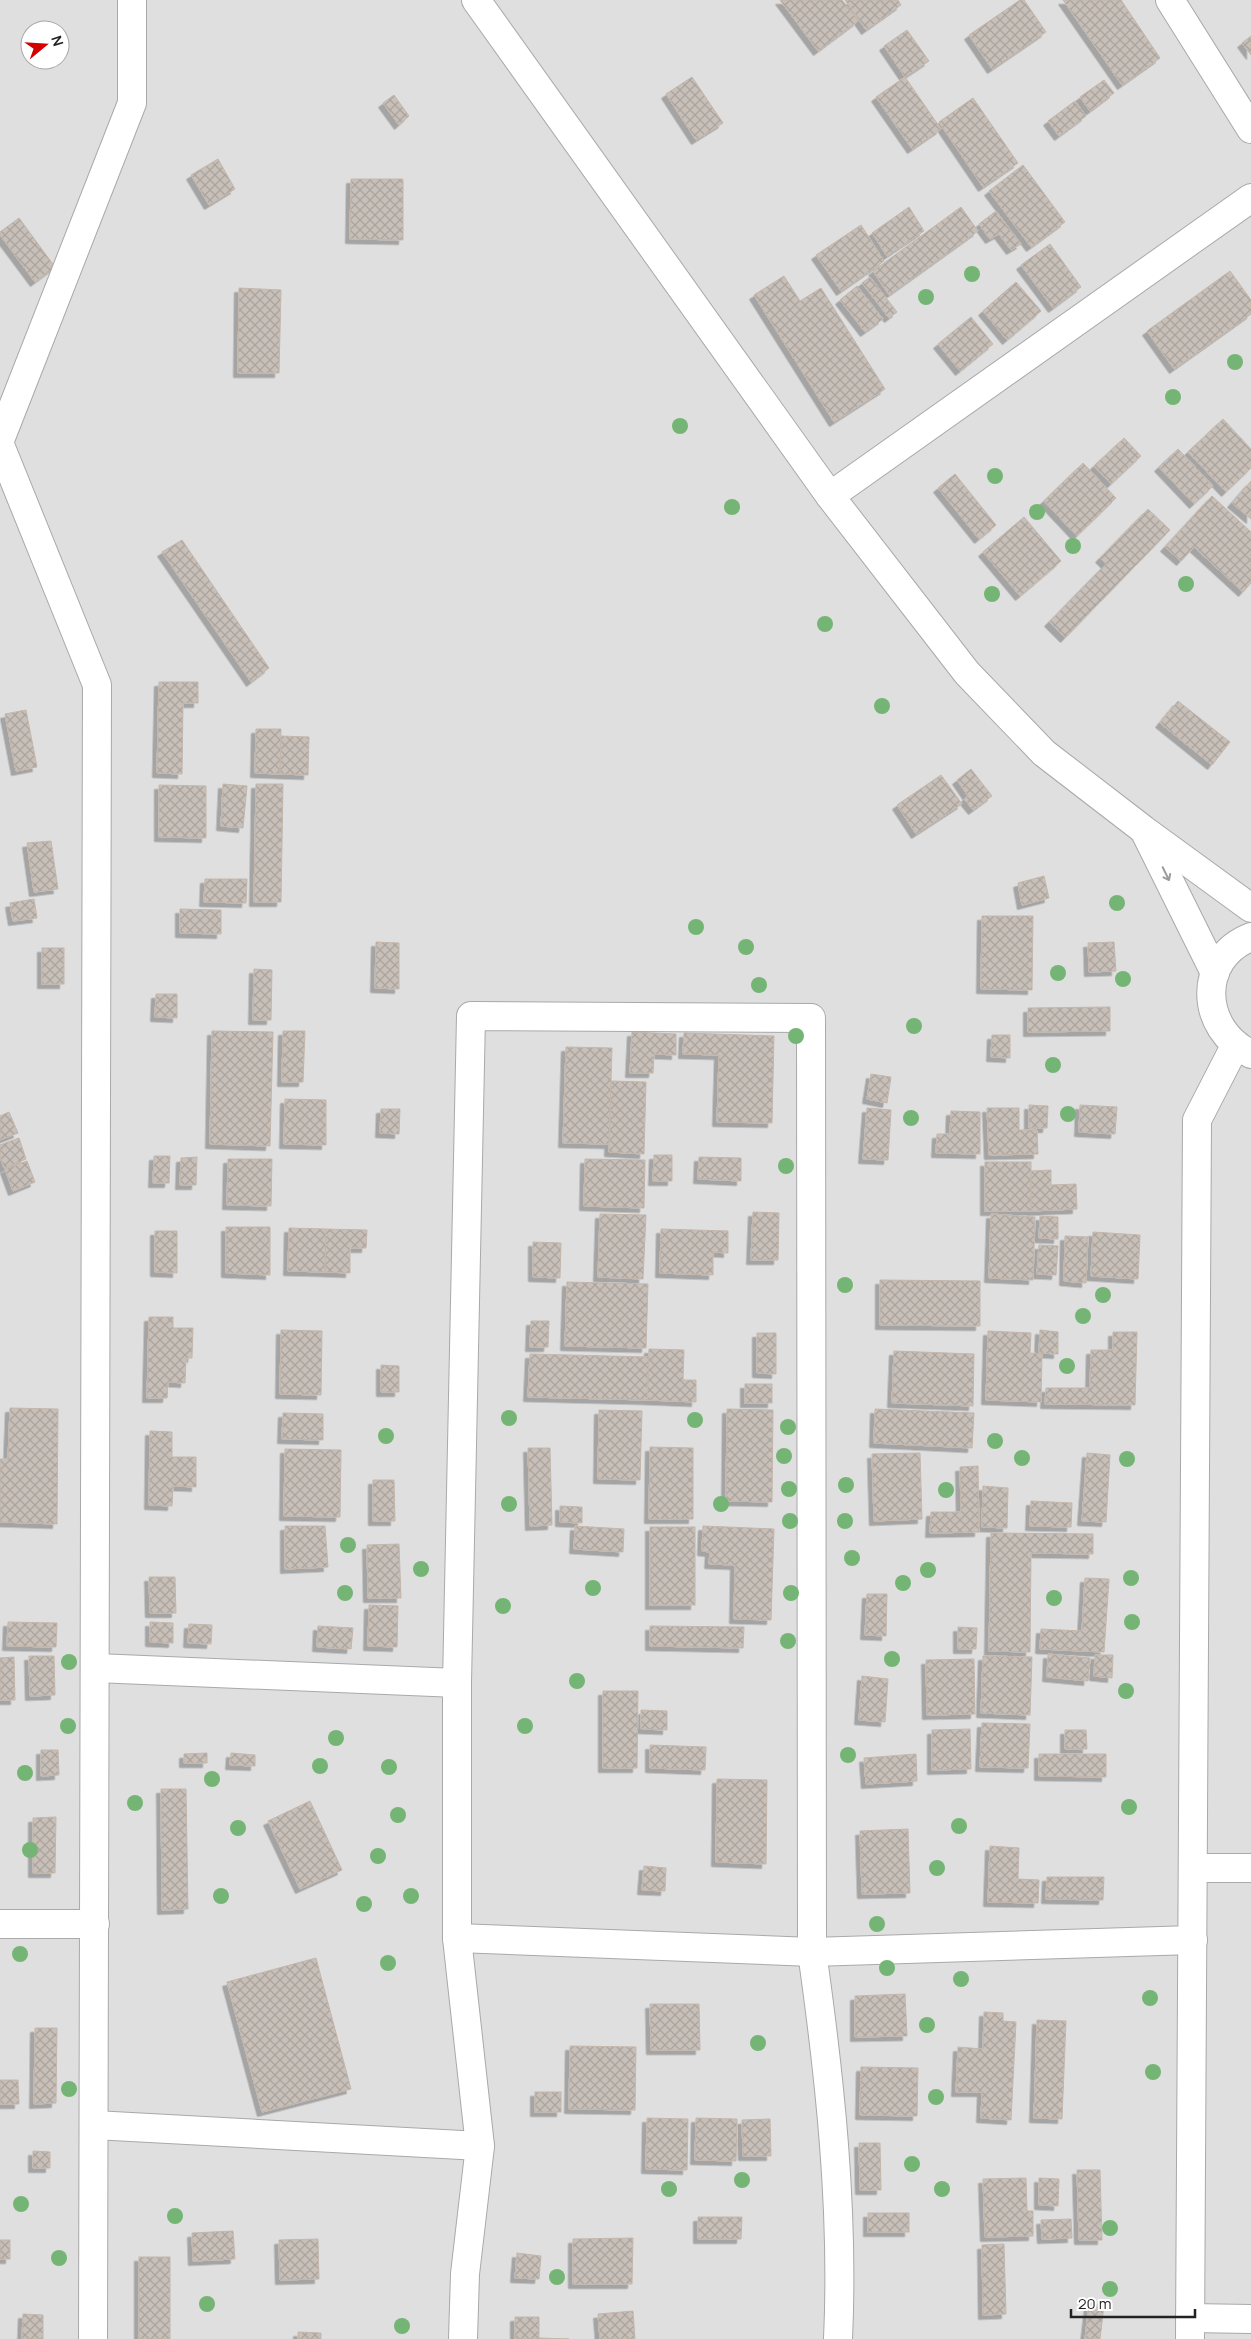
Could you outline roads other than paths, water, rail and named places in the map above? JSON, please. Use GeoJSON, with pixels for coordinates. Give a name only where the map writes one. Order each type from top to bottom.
{"type":"FeatureCollection","features":[{"type":"Feature","properties":{"kind":"street"},"geometry":{"type":"LineString","coordinates":[[0,440],[132,103],[132,0]]}},
{"type":"Feature","properties":{"kind":"street"},"geometry":{"type":"LineString","coordinates":[[476,0],[830,496],[967,673],[1044,752],[1144,830],[1251,908]]}},
{"type":"Feature","properties":{"kind":"street"},"geometry":{"type":"LineString","coordinates":[[1170,0],[1251,129]]}},
{"type":"Feature","properties":{"kind":"street"},"geometry":{"type":"LineString","coordinates":[[830,496],[1251,198]]}},
{"type":"Feature","properties":{"kind":"street"},"geometry":{"type":"LineString","coordinates":[[0,445],[96,685],[96,1668],[93,2339]]}},
{"type":"Feature","properties":{"kind":"street"},"geometry":{"type":"LineString","coordinates":[[1144,830],[1214,973]]}},
{"type":"Feature","properties":{"kind":"street"},"geometry":{"type":"LineString","coordinates":[[1251,937],[1242,940],[1226,954],[1214,973],[1210,1000],[1218,1026],[1243,1050],[1197,1120],[1190,2329],[1251,2319]]}},
{"type":"Feature","properties":{"kind":"street"},"geometry":{"type":"LineString","coordinates":[[463,2339],[465,2274],[480,2146],[457,1938],[457,1683],[471,1016],[811,1018],[812,1952],[828,2065],[841,2276],[838,2339]]}},
{"type":"Feature","properties":{"kind":"street"},"geometry":{"type":"LineString","coordinates":[[96,1668],[457,1683]]}},
{"type":"Feature","properties":{"kind":"street"},"geometry":{"type":"LineString","coordinates":[[1193,1868],[1251,1868]]}},
{"type":"Feature","properties":{"kind":"street"},"geometry":{"type":"LineString","coordinates":[[0,1924],[94,1924]]}},
{"type":"Feature","properties":{"kind":"street"},"geometry":{"type":"LineString","coordinates":[[457,1938],[812,1952],[1193,1940]]}},
{"type":"Feature","properties":{"kind":"street"},"geometry":{"type":"LineString","coordinates":[[94,2125],[480,2146]]}}]}
